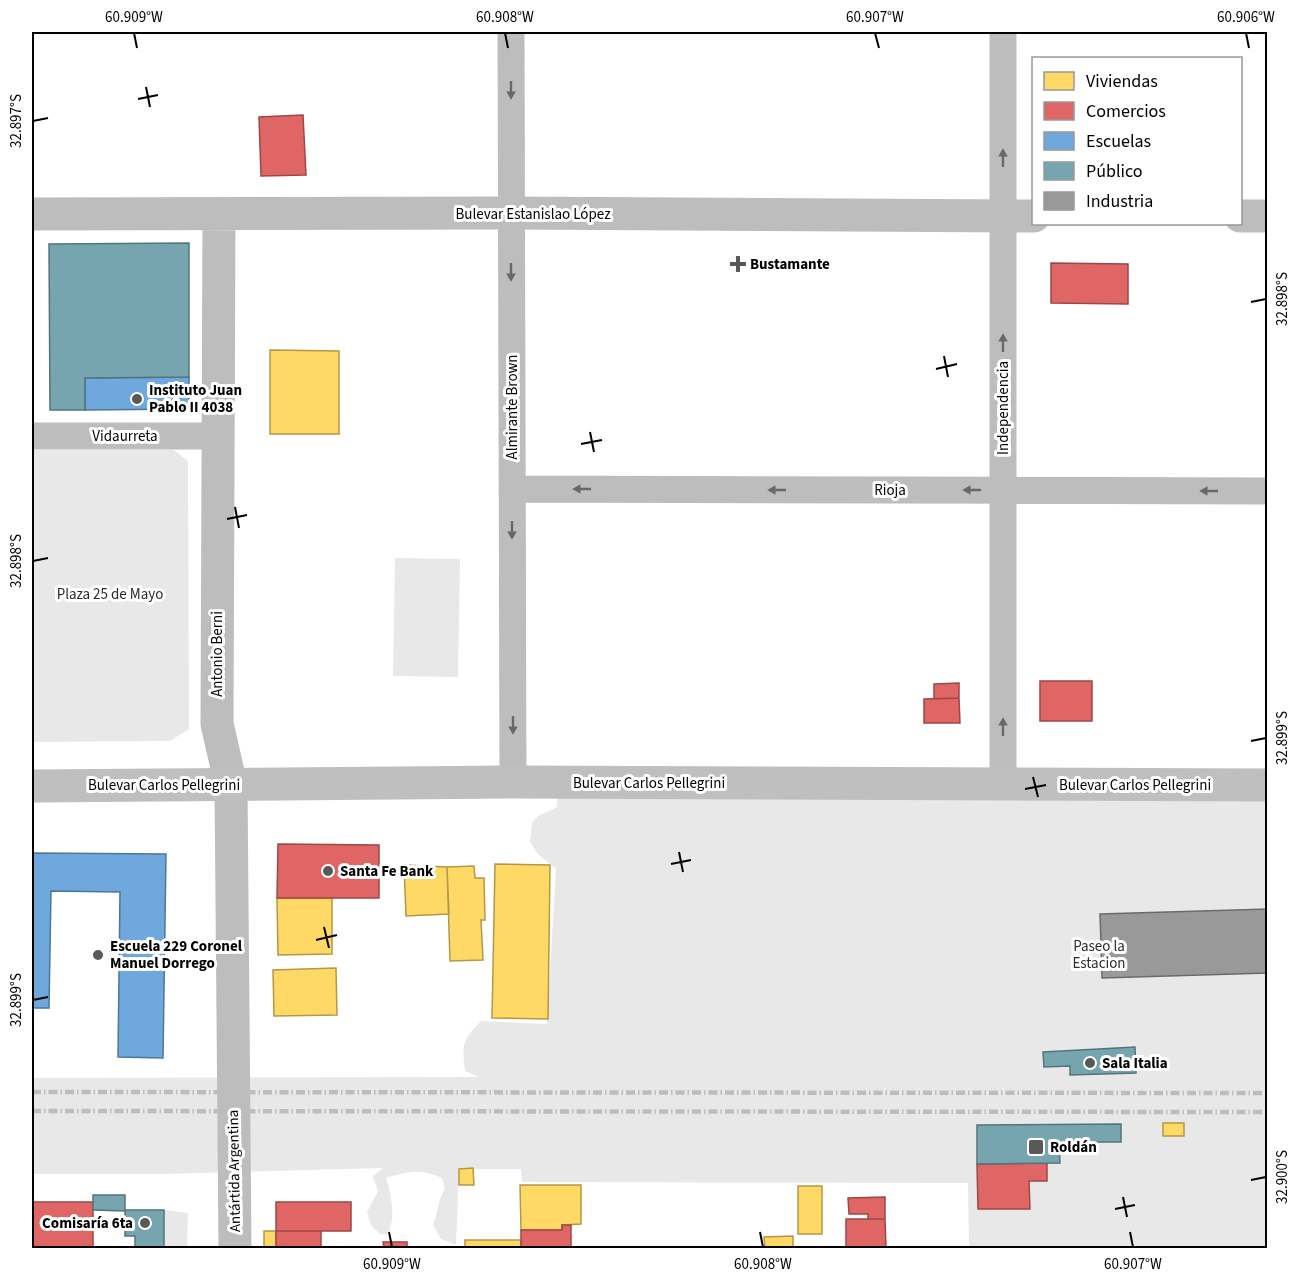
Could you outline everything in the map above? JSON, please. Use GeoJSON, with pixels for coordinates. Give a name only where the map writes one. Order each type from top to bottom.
{"type":"FeatureCollection","features":[{"type":"Feature","properties":{"kind":"main road","name":"Bulevar Carlos Pellegrini"},"geometry":{"type":"LineString","coordinates":[[32,786],[513,782],[1268,785]]}},
{"type":"Feature","properties":{"kind":"street","name":"Almirante Brown"},"geometry":{"type":"LineString","coordinates":[[511,32],[513,782]]}},
{"type":"Feature","properties":{"kind":"street","name":"Independencia"},"geometry":{"type":"LineString","coordinates":[[1003,32],[1018,216],[1003,490],[1004,785]]}},
{"type":"Feature","properties":{"kind":"street","name":"Bulevar Estanislao López"},"geometry":{"type":"LineString","coordinates":[[32,214],[511,213],[1018,216]]}},
{"type":"Feature","properties":{"kind":"street","name":"Antonio Berni"},"geometry":{"type":"LineString","coordinates":[[219,214],[217,724],[231,785],[234,1093]]}},
{"type":"Feature","properties":{"kind":"street"},"geometry":{"type":"LineString","coordinates":[[1242,216],[1268,216]]}},
{"type":"Feature","properties":{"kind":"street","name":"Vidaurreta"},"geometry":{"type":"LineString","coordinates":[[32,436],[218,436]]}},
{"type":"Feature","properties":{"kind":"street","name":"Rioja"},"geometry":{"type":"LineString","coordinates":[[512,489],[1268,491]]}},
{"type":"Feature","properties":{"kind":"street","name":"Antártida Argentina"},"geometry":{"type":"LineString","coordinates":[[234,1093],[235,1248]]}},
{"type":"Feature","properties":{"kind":"green space","name":"Plaza 25 de Mayo"},"geometry":{"type":"Polygon","coordinates":[[[32,450],[174,450],[188,461],[189,729],[170,741],[32,742],[32,450]]]}},
{"type":"Feature","properties":{"kind":"green space"},"geometry":{"type":"Polygon","coordinates":[[[395,558],[460,559],[458,677],[393,676],[395,558]]]}},
{"type":"Feature","properties":{"kind":"green space","name":"Paseo la Estacion"},"geometry":{"type":"Polygon","coordinates":[[[558,782],[1267,785],[1267,1248],[969,1248],[968,1183],[522,1182],[521,1169],[459,1169],[456,1245],[441,1239],[433,1225],[445,1189],[442,1178],[428,1173],[408,1173],[386,1178],[392,1214],[387,1235],[380,1234],[371,1225],[367,1212],[378,1191],[373,1176],[383,1168],[163,1174],[32,1174],[32,1078],[479,1077],[465,1071],[464,1049],[470,1033],[481,1021],[547,1024],[556,869],[538,854],[530,842],[532,823],[538,816],[557,807],[558,782]]]}},
{"type":"Feature","properties":{"kind":"green space"},"geometry":{"type":"Polygon","coordinates":[[[164,1210],[188,1213],[187,1248],[164,1247],[164,1210]]]}},
{"type":"Feature","properties":{"kind":"building: Viviendas"},"geometry":{"type":"Polygon","coordinates":[[[270,350],[339,351],[339,434],[270,434],[270,350]]]}},
{"type":"Feature","properties":{"kind":"building: Viviendas"},"geometry":{"type":"Polygon","coordinates":[[[495,864],[550,865],[548,1019],[492,1018],[495,864]]]}},
{"type":"Feature","properties":{"kind":"building: Viviendas"},"geometry":{"type":"Polygon","coordinates":[[[404,865],[447,867],[449,914],[406,916],[404,865]]]}},
{"type":"Feature","properties":{"kind":"building: Viviendas"},"geometry":{"type":"Polygon","coordinates":[[[474,866],[475,878],[484,878],[485,920],[481,920],[483,960],[450,961],[447,867],[474,866]]]}},
{"type":"Feature","properties":{"kind":"building: Viviendas"},"geometry":{"type":"Polygon","coordinates":[[[277,898],[332,898],[332,954],[278,955],[277,898]]]}},
{"type":"Feature","properties":{"kind":"building: Viviendas"},"geometry":{"type":"Polygon","coordinates":[[[336,968],[337,1015],[274,1016],[273,970],[336,968]]]}},
{"type":"Feature","properties":{"kind":"building: Viviendas"},"geometry":{"type":"Polygon","coordinates":[[[1163,1123],[1184,1123],[1184,1136],[1163,1136],[1163,1123]]]}},
{"type":"Feature","properties":{"kind":"building: Viviendas"},"geometry":{"type":"Polygon","coordinates":[[[473,1168],[474,1185],[459,1185],[459,1169],[473,1168]]]}},
{"type":"Feature","properties":{"kind":"building: Viviendas"},"geometry":{"type":"Polygon","coordinates":[[[520,1185],[581,1185],[581,1224],[562,1225],[562,1230],[521,1230],[520,1185]]]}},
{"type":"Feature","properties":{"kind":"building: Viviendas"},"geometry":{"type":"Polygon","coordinates":[[[798,1186],[822,1186],[822,1234],[798,1234],[798,1186]]]}},
{"type":"Feature","properties":{"kind":"building: Viviendas"},"geometry":{"type":"Polygon","coordinates":[[[264,1231],[276,1231],[276,1248],[264,1248],[264,1231]]]}},
{"type":"Feature","properties":{"kind":"building: Viviendas"},"geometry":{"type":"Polygon","coordinates":[[[793,1236],[793,1248],[765,1248],[764,1237],[793,1236]]]}},
{"type":"Feature","properties":{"kind":"building: Viviendas"},"geometry":{"type":"Polygon","coordinates":[[[465,1240],[521,1240],[521,1248],[465,1248],[465,1240]]]}},
{"type":"Feature","properties":{"kind":"building: Comercios"},"geometry":{"type":"Polygon","coordinates":[[[303,115],[306,175],[261,176],[259,117],[303,115]]]}},
{"type":"Feature","properties":{"kind":"building: Comercios"},"geometry":{"type":"Polygon","coordinates":[[[1051,263],[1128,264],[1128,304],[1051,303],[1051,263]]]}},
{"type":"Feature","properties":{"kind":"building: Comercios"},"geometry":{"type":"Polygon","coordinates":[[[1040,681],[1092,681],[1092,721],[1040,721],[1040,681]]]}},
{"type":"Feature","properties":{"kind":"building: Comercios"},"geometry":{"type":"Polygon","coordinates":[[[959,683],[959,698],[934,699],[934,684],[959,683]]]}},
{"type":"Feature","properties":{"kind":"building: Comercios"},"geometry":{"type":"Polygon","coordinates":[[[959,698],[960,723],[924,723],[924,699],[959,698]]]}},
{"type":"Feature","properties":{"kind":"building: Comercios","name":"Santa Fe Bank"},"geometry":{"type":"Polygon","coordinates":[[[278,844],[379,845],[379,898],[277,898],[278,844]]]}},
{"type":"Feature","properties":{"kind":"building: Comercios"},"geometry":{"type":"Polygon","coordinates":[[[1047,1163],[1047,1181],[1029,1181],[1030,1209],[978,1209],[977,1164],[1047,1163]]]}},
{"type":"Feature","properties":{"kind":"building: Comercios"},"geometry":{"type":"Polygon","coordinates":[[[885,1197],[885,1219],[868,1219],[868,1214],[849,1214],[848,1198],[885,1197]]]}},
{"type":"Feature","properties":{"kind":"building: Comercios"},"geometry":{"type":"Polygon","coordinates":[[[32,1202],[93,1202],[93,1248],[32,1248],[32,1202]]]}},
{"type":"Feature","properties":{"kind":"building: Comercios"},"geometry":{"type":"Polygon","coordinates":[[[276,1202],[351,1202],[351,1231],[276,1231],[276,1202]]]}},
{"type":"Feature","properties":{"kind":"building: Comercios"},"geometry":{"type":"Polygon","coordinates":[[[846,1219],[885,1219],[886,1248],[846,1248],[846,1219]]]}},
{"type":"Feature","properties":{"kind":"building: Comercios"},"geometry":{"type":"Polygon","coordinates":[[[562,1225],[571,1225],[571,1248],[521,1248],[521,1230],[562,1230],[562,1225]]]}},
{"type":"Feature","properties":{"kind":"building: Comercios"},"geometry":{"type":"Polygon","coordinates":[[[276,1231],[321,1231],[321,1248],[276,1248],[276,1231]]]}},
{"type":"Feature","properties":{"kind":"building: Comercios"},"geometry":{"type":"Polygon","coordinates":[[[383,1242],[407,1242],[407,1248],[384,1248],[383,1242]]]}},
{"type":"Feature","properties":{"kind":"building: Escuelas","name":"Instituto Juan Pablo II 4038"},"geometry":{"type":"Polygon","coordinates":[[[189,377],[189,409],[85,410],[85,378],[189,377]]]}},
{"type":"Feature","properties":{"kind":"building: Escuelas"},"geometry":{"type":"Polygon","coordinates":[[[32,853],[166,854],[163,1058],[118,1057],[120,892],[51,891],[49,1008],[32,1008],[32,853]]]}},
{"type":"Feature","properties":{"kind":"building: Público"},"geometry":{"type":"Polygon","coordinates":[[[189,243],[189,377],[85,378],[85,410],[50,410],[49,244],[189,243]]]}},
{"type":"Feature","properties":{"kind":"building: Público","name":"Sala Italia"},"geometry":{"type":"Polygon","coordinates":[[[1135,1047],[1136,1073],[1070,1075],[1070,1066],[1044,1067],[1043,1052],[1135,1047]]]}},
{"type":"Feature","properties":{"kind":"building: Público"},"geometry":{"type":"Polygon","coordinates":[[[1121,1124],[1121,1142],[1059,1142],[1060,1163],[977,1164],[977,1125],[1121,1124]]]}},
{"type":"Feature","properties":{"kind":"building: Público"},"geometry":{"type":"Polygon","coordinates":[[[93,1195],[125,1195],[125,1211],[93,1210],[93,1195]]]}},
{"type":"Feature","properties":{"kind":"building: Público","name":"Comisaría 6ta"},"geometry":{"type":"Polygon","coordinates":[[[125,1210],[164,1210],[164,1248],[135,1248],[135,1236],[125,1236],[125,1210]]]}},
{"type":"Feature","properties":{"kind":"building: Industria"},"geometry":{"type":"Polygon","coordinates":[[[1268,909],[1268,973],[1102,978],[1100,914],[1268,909]]]}},
{"type":"Feature","properties":{"kind":"railway"},"geometry":{"type":"LineString","coordinates":[[32,1092],[1268,1093]]}},
{"type":"Feature","properties":{"kind":"railway"},"geometry":{"type":"LineString","coordinates":[[32,1111],[1268,1112]]}},
{"type":"Feature","properties":{"kind":"place","name":"Bustamante"},"geometry":{"type":"Point","coordinates":[738,264]}},
{"type":"Feature","properties":{"kind":"place","name":"Instituto Juan Pablo II 4038"},"geometry":{"type":"Point","coordinates":[137,399]}},
{"type":"Feature","properties":{"kind":"place","name":"Santa Fe Bank"},"geometry":{"type":"Point","coordinates":[328,871]}},
{"type":"Feature","properties":{"kind":"place","name":"Escuela 229 Coronel Manuel Dorrego"},"geometry":{"type":"Point","coordinates":[98,955]}},
{"type":"Feature","properties":{"kind":"place","name":"Sala Italia"},"geometry":{"type":"Point","coordinates":[1090,1063]}},
{"type":"Feature","properties":{"kind":"place","name":"Roldán"},"geometry":{"type":"Point","coordinates":[1036,1147]}},
{"type":"Feature","properties":{"kind":"place","name":"Comisaría 6ta"},"geometry":{"type":"Point","coordinates":[145,1223]}}]}
